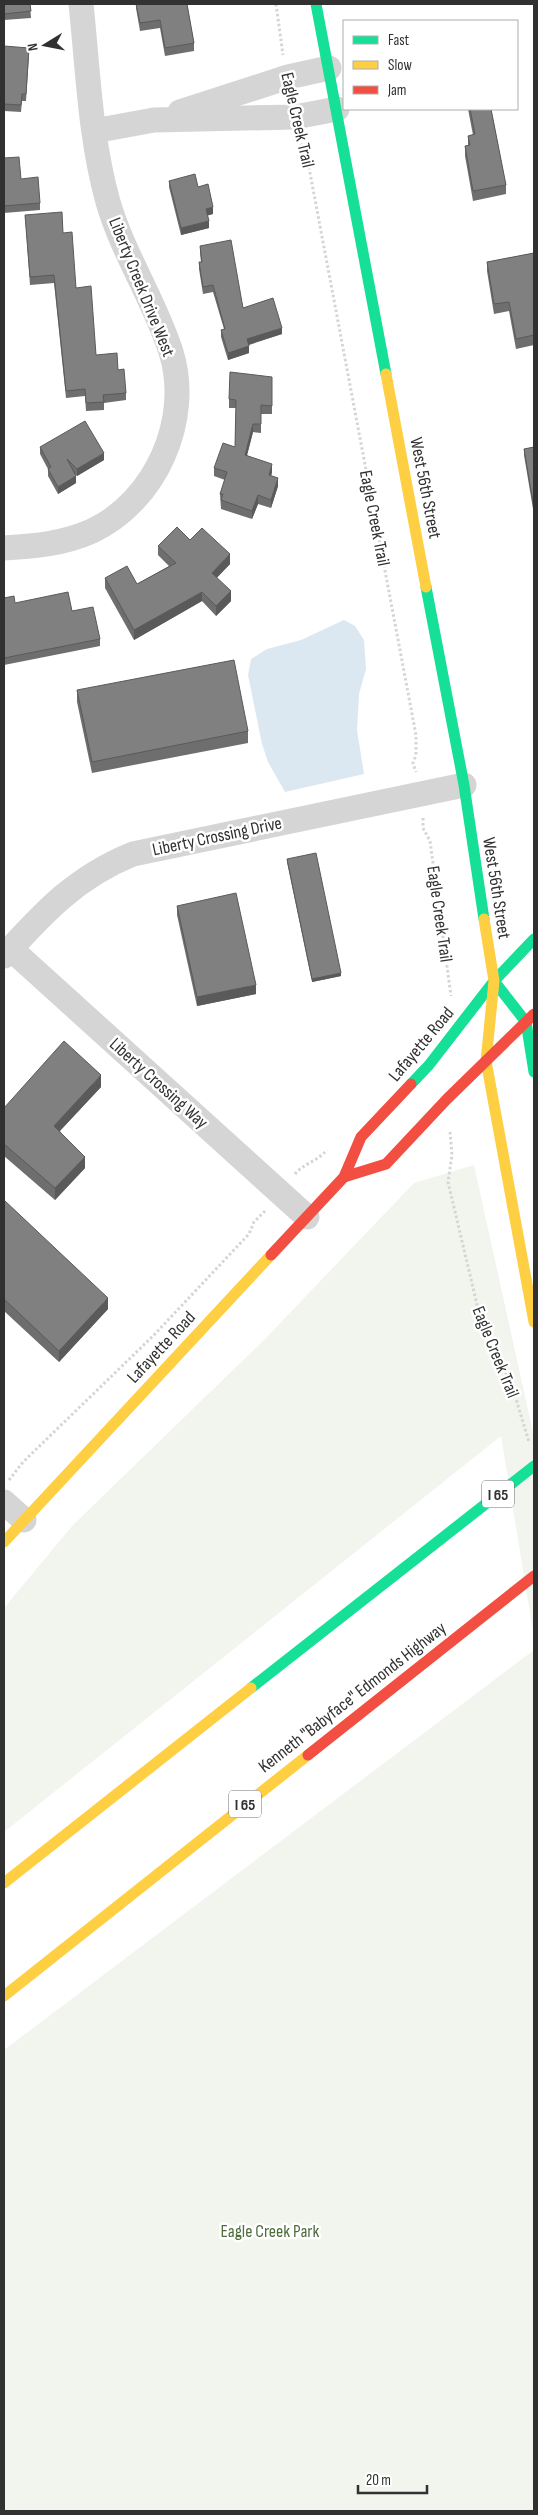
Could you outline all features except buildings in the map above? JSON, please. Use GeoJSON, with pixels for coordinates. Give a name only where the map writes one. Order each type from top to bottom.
{"type":"FeatureCollection","features":[{"type":"Feature","properties":{"kind":"main road","name":"West 56th Street"},"geometry":{"type":"LineString","coordinates":[[316,4],[464,785],[494,981],[486,1061],[534,1322]]}},
{"type":"Feature","properties":{"kind":"main road","name":"Lafayette Road"},"geometry":{"type":"LineString","coordinates":[[4,1542],[344,1177],[361,1137],[429,1065],[494,981],[534,939]]}},
{"type":"Feature","properties":{"kind":"main road","name":"West 56th Street"},"geometry":{"type":"LineString","coordinates":[[494,981],[530,1018],[534,1072]]}},
{"type":"Feature","properties":{"kind":"main road","name":"Lafayette Road"},"geometry":{"type":"LineString","coordinates":[[344,1177],[386,1164],[530,1018]]}},
{"type":"Feature","properties":{"kind":"main road","name":"I 65"},"geometry":{"type":"LineString","coordinates":[[4,1883],[534,1466]]}},
{"type":"Feature","properties":{"kind":"main road","name":"Kenneth \"Babyface\" Edmonds Highway"},"geometry":{"type":"LineString","coordinates":[[4,1996],[534,1576]]}},
{"type":"Feature","properties":{"kind":"street","name":"Liberty Creek Drive West"},"geometry":{"type":"LineString","coordinates":[[4,548],[62,542],[105,524],[139,496],[151,478],[171,439],[177,397],[172,354],[112,215],[98,162],[81,4]]}},
{"type":"Feature","properties":{"kind":"street"},"geometry":{"type":"LineString","coordinates":[[154,120],[288,77],[329,68]]}},
{"type":"Feature","properties":{"kind":"street"},"geometry":{"type":"LineString","coordinates":[[94,130],[154,120],[295,117],[336,109]]}},
{"type":"Feature","properties":{"kind":"street","name":"Liberty Crossing Drive"},"geometry":{"type":"LineString","coordinates":[[7,952],[67,892],[93,872],[133,854],[464,785]]}},
{"type":"Feature","properties":{"kind":"street","name":"Liberty Crossing Way"},"geometry":{"type":"LineString","coordinates":[[7,952],[307,1216]]}},
{"type":"Feature","properties":{"kind":"street"},"geometry":{"type":"LineString","coordinates":[[4,1502],[24,1520]]}},
{"type":"Feature","properties":{"kind":"path","name":"Eagle Creek Trail"},"geometry":{"type":"LineString","coordinates":[[276,4],[281,27],[281,47],[288,77]]}},
{"type":"Feature","properties":{"kind":"path","name":"Eagle Creek Trail"},"geometry":{"type":"LineString","coordinates":[[295,117],[299,142],[307,157],[412,716],[417,748],[413,763],[422,794],[423,828],[430,841],[451,1005]]}},
{"type":"Feature","properties":{"kind":"path","name":"Eagle Creek Trail"},"geometry":{"type":"LineString","coordinates":[[452,1154],[448,1182],[479,1312],[512,1386],[531,1450]]}},
{"type":"Feature","properties":{"kind":"path"},"geometry":{"type":"LineString","coordinates":[[15,1473],[160,1329],[249,1234],[254,1222]]}},
{"type":"Feature","properties":{"kind":"green space"},"geometry":{"type":"Polygon","coordinates":[[[474,1165],[534,1437],[534,1637],[501,1436],[4,1832],[4,1608],[73,1525],[265,1339],[414,1183],[474,1165]]]}},
{"type":"Feature","properties":{"kind":"green space","name":"Eagle Creek Park"},"geometry":{"type":"Polygon","coordinates":[[[534,1650],[534,2511],[4,2511],[4,2050],[534,1650]]]}},
{"type":"Feature","properties":{"kind":"shaded area"},"geometry":{"type":"Polygon","coordinates":[[[344,620],[355,626],[364,640],[366,669],[359,694],[357,730],[364,774],[285,792],[268,762],[262,744],[248,675],[251,659],[267,649],[301,640],[344,620]]]}},
{"type":"Feature","properties":{"kind":"traffic: fast"},"geometry":{"type":"LineString","coordinates":[[316,4],[386,374]]}},
{"type":"Feature","properties":{"kind":"traffic: fast"},"geometry":{"type":"LineString","coordinates":[[426,587],[464,785],[484,919]]}},
{"type":"Feature","properties":{"kind":"traffic: fast"},"geometry":{"type":"LineString","coordinates":[[411,1084],[429,1065],[494,981],[534,939]]}},
{"type":"Feature","properties":{"kind":"traffic: fast"},"geometry":{"type":"LineString","coordinates":[[494,981],[526,1022],[534,1072]]}},
{"type":"Feature","properties":{"kind":"traffic: fast"},"geometry":{"type":"LineString","coordinates":[[251,1688],[534,1466]]}},
{"type":"Feature","properties":{"kind":"traffic: slow"},"geometry":{"type":"LineString","coordinates":[[386,374],[426,587]]}},
{"type":"Feature","properties":{"kind":"traffic: slow"},"geometry":{"type":"LineString","coordinates":[[484,919],[494,981],[486,1061],[534,1322]]}},
{"type":"Feature","properties":{"kind":"traffic: slow"},"geometry":{"type":"LineString","coordinates":[[4,1542],[271,1255]]}},
{"type":"Feature","properties":{"kind":"traffic: slow"},"geometry":{"type":"LineString","coordinates":[[4,1883],[251,1688]]}},
{"type":"Feature","properties":{"kind":"traffic: slow"},"geometry":{"type":"LineString","coordinates":[[4,1996],[308,1755]]}},
{"type":"Feature","properties":{"kind":"traffic: jam"},"geometry":{"type":"LineString","coordinates":[[344,1177],[386,1164],[447,1099],[534,1014]]}},
{"type":"Feature","properties":{"kind":"traffic: jam"},"geometry":{"type":"LineString","coordinates":[[271,1255],[344,1177],[361,1137],[411,1084]]}},
{"type":"Feature","properties":{"kind":"traffic: jam"},"geometry":{"type":"LineString","coordinates":[[308,1755],[534,1576]]}}]}
